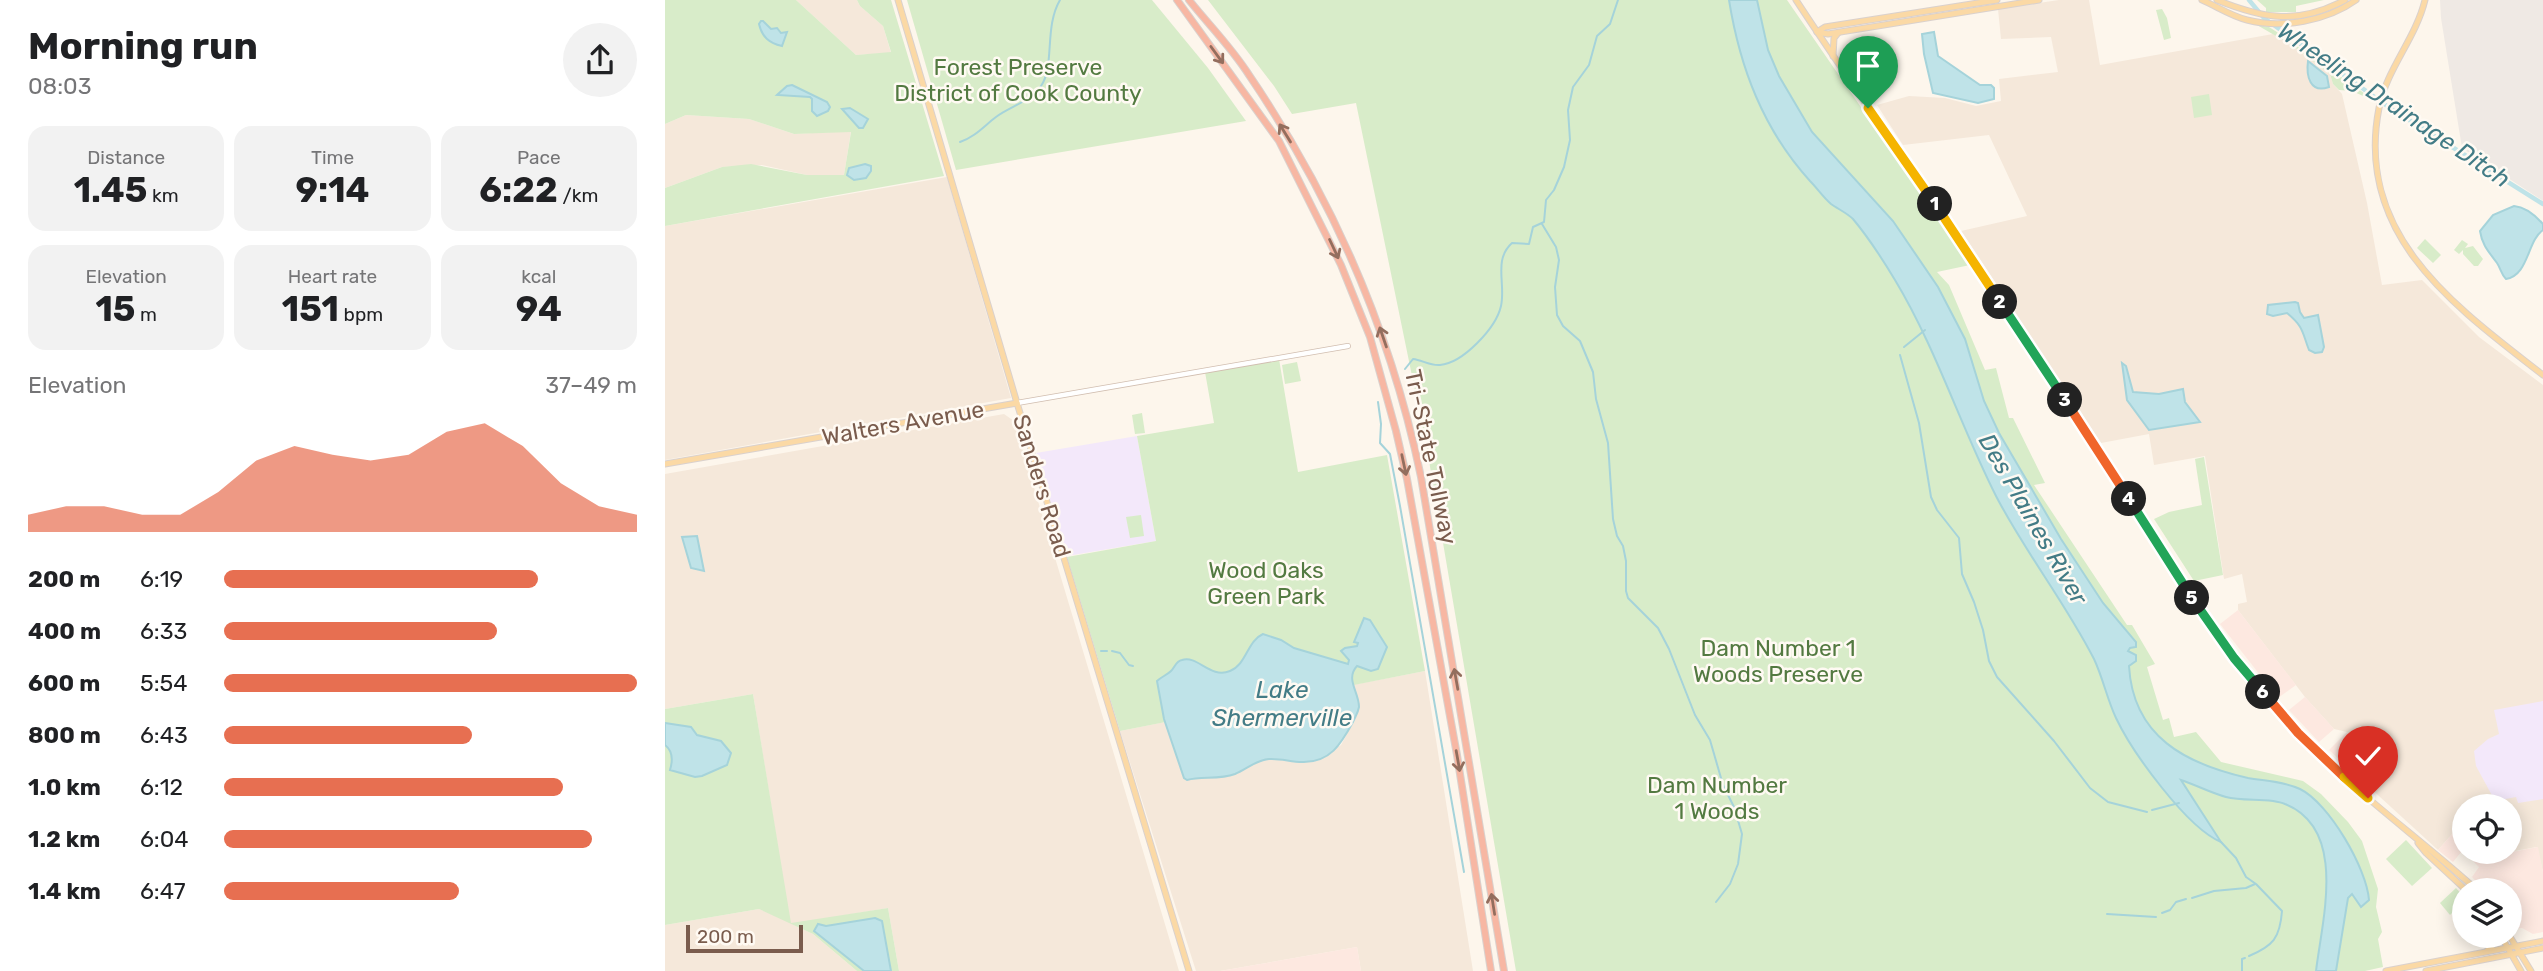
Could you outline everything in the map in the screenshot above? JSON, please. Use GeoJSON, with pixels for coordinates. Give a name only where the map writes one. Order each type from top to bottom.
{"type":"FeatureCollection","features":[{"type":"Feature","properties":{"kind":"highway","name":"Tri-State Tollway"},"geometry":{"type":"LineString","coordinates":[[1177,0],[1279,141],[1341,265],[1370,337],[1407,479],[1457,755],[1491,971]]}},
{"type":"Feature","properties":{"kind":"highway","name":"Tri-State Tollway"},"geometry":{"type":"LineString","coordinates":[[1189,0],[1248,73],[1307,168],[1354,264],[1390,358],[1410,426],[1421,477],[1504,971]]}},
{"type":"Feature","properties":{"kind":"main road","name":"Sanders Road"},"geometry":{"type":"LineString","coordinates":[[898,0],[1189,971]]}},
{"type":"Feature","properties":{"kind":"main road"},"geometry":{"type":"LineString","coordinates":[[1796,0],[1958,237],[2186,589],[2234,658],[2311,746],[2463,878]]}},
{"type":"Feature","properties":{"kind":"main road"},"geometry":{"type":"LineString","coordinates":[[1817,32],[1825,27],[1997,0]]}},
{"type":"Feature","properties":{"kind":"main road"},"geometry":{"type":"LineString","coordinates":[[1817,32],[1839,32],[2039,0]]}},
{"type":"Feature","properties":{"kind":"main road"},"geometry":{"type":"LineString","coordinates":[[2202,0],[2248,17],[2283,20],[2316,18],[2335,12],[2356,0]]}},
{"type":"Feature","properties":{"kind":"main road"},"geometry":{"type":"LineString","coordinates":[[2217,0],[2248,17]]}},
{"type":"Feature","properties":{"kind":"main road"},"geometry":{"type":"LineString","coordinates":[[2283,20],[2313,13],[2345,0]]}},
{"type":"Feature","properties":{"kind":"main road"},"geometry":{"type":"LineString","coordinates":[[2425,0],[2409,40],[2385,87],[2379,108],[2375,144],[2378,180],[2386,208],[2400,237],[2428,277],[2455,305],[2543,375]]}},
{"type":"Feature","properties":{"kind":"main road"},"geometry":{"type":"LineString","coordinates":[[1833,56],[1834,38],[1839,32]]}},
{"type":"Feature","properties":{"kind":"main road","name":"Walters Avenue"},"geometry":{"type":"LineString","coordinates":[[665,464],[1017,403]]}},
{"type":"Feature","properties":{"kind":"main road"},"geometry":{"type":"LineString","coordinates":[[2414,837],[2426,853],[2453,878]]}},
{"type":"Feature","properties":{"kind":"main road"},"geometry":{"type":"LineString","coordinates":[[2522,945],[2543,940]]}},
{"type":"Feature","properties":{"kind":"main road"},"geometry":{"type":"LineString","coordinates":[[2486,951],[2489,948]]}},
{"type":"Feature","properties":{"kind":"main road"},"geometry":{"type":"LineString","coordinates":[[2386,971],[2502,948]]}},
{"type":"Feature","properties":{"kind":"main road"},"geometry":{"type":"LineString","coordinates":[[2508,948],[2521,971]]}},
{"type":"Feature","properties":{"kind":"main road"},"geometry":{"type":"LineString","coordinates":[[2518,948],[2531,971]]}},
{"type":"Feature","properties":{"kind":"main road"},"geometry":{"type":"LineString","coordinates":[[2426,971],[2543,948]]}},
{"type":"Feature","properties":{"kind":"street","name":"Walters Avenue"},"geometry":{"type":"LineString","coordinates":[[1017,403],[1348,346]]}},
{"type":"Feature","properties":{"kind":"shaded area"},"geometry":{"type":"Polygon","coordinates":[[[796,0],[857,0],[860,6],[883,26],[891,53],[856,55],[796,0]]]}},
{"type":"Feature","properties":{"kind":"shaded area"},"geometry":{"type":"Polygon","coordinates":[[[2059,0],[2089,0],[2100,65],[2273,34],[2293,46],[2330,74],[2333,84],[2342,94],[2367,203],[2382,285],[2422,280],[2479,337],[2543,385],[2543,872],[2537,847],[2522,850],[2522,794],[2452,794],[2452,834],[2438,850],[2368,786],[2385,768],[2347,732],[2334,729],[2305,697],[2238,610],[2238,604],[2247,602],[2242,574],[2224,579],[2205,456],[2154,465],[2149,434],[2101,443],[1961,231],[2027,216],[1989,135],[1903,145],[1877,105],[1909,96],[1945,98],[1976,106],[2001,101],[1999,79],[2058,72],[2051,37],[2001,39],[1998,9],[2059,0]]]}},
{"type":"Feature","properties":{"kind":"shaded area"},"geometry":{"type":"Polygon","coordinates":[[[2440,0],[2543,0],[2543,201],[2462,148],[2440,0]]]}},
{"type":"Feature","properties":{"kind":"shaded area"},"geometry":{"type":"Polygon","coordinates":[[[686,115],[749,119],[794,134],[851,131],[844,175],[807,175],[762,165],[722,167],[665,188],[665,124],[686,115]]]}},
{"type":"Feature","properties":{"kind":"shaded area"},"geometry":{"type":"Polygon","coordinates":[[[947,177],[1011,398],[665,460],[665,226],[947,177]]]}},
{"type":"Feature","properties":{"kind":"shaded area"},"geometry":{"type":"Polygon","coordinates":[[[1004,414],[1014,421],[1179,971],[899,971],[888,908],[792,924],[813,934],[857,971],[665,971],[665,925],[759,909],[790,922],[753,694],[665,709],[665,474],[1004,414]]]}},
{"type":"Feature","properties":{"kind":"shaded area"},"geometry":{"type":"Polygon","coordinates":[[[1137,436],[1156,541],[1067,556],[1036,453],[1137,436]]]}},
{"type":"Feature","properties":{"kind":"shaded area"},"geometry":{"type":"Polygon","coordinates":[[[2238,610],[2296,685],[2278,698],[2220,624],[2238,610]]]}},
{"type":"Feature","properties":{"kind":"shaded area"},"geometry":{"type":"Polygon","coordinates":[[[1425,671],[1473,971],[1361,971],[1357,947],[1220,971],[1196,971],[1120,731],[1165,722],[1187,780],[1235,774],[1269,759],[1311,762],[1320,760],[1341,745],[1346,736],[1357,697],[1352,685],[1425,671]]]}},
{"type":"Feature","properties":{"kind":"shaded area"},"geometry":{"type":"Polygon","coordinates":[[[2305,697],[2334,729],[2319,742],[2289,710],[2305,697]]]}},
{"type":"Feature","properties":{"kind":"shaded area"},"geometry":{"type":"Polygon","coordinates":[[[2543,701],[2543,799],[2522,802],[2522,794],[2491,794],[2476,766],[2474,751],[2499,734],[2494,710],[2543,701]]]}},
{"type":"Feature","properties":{"kind":"shaded area"},"geometry":{"type":"Polygon","coordinates":[[[2347,732],[2386,768],[2368,786],[2329,750],[2347,732]]]}},
{"type":"Feature","properties":{"kind":"shaded area"},"geometry":{"type":"Polygon","coordinates":[[[2452,834],[2452,861],[2438,850],[2452,834]]]}},
{"type":"Feature","properties":{"kind":"shaded area"},"geometry":{"type":"Polygon","coordinates":[[[2538,847],[2543,872],[2543,932],[2533,934],[2522,928],[2522,878],[2472,877],[2479,867],[2476,864],[2522,864],[2522,850],[2538,847]]]}},
{"type":"Feature","properties":{"kind":"shaded area"},"geometry":{"type":"Polygon","coordinates":[[[1357,947],[1361,971],[1220,971],[1357,947]]]}},
{"type":"Feature","properties":{"kind":"green space"},"geometry":{"type":"Polygon","coordinates":[[[665,0],[796,0],[856,55],[891,52],[883,26],[860,6],[857,0],[891,0],[944,176],[665,226],[665,188],[722,167],[751,164],[807,175],[844,175],[851,132],[794,134],[749,119],[686,115],[665,124],[665,0]]]}},
{"type":"Feature","properties":{"kind":"green space","name":"Forest Preserve District of Cook County"},"geometry":{"type":"Polygon","coordinates":[[[907,0],[1152,0],[1208,68],[1246,121],[956,170],[907,0]]]}},
{"type":"Feature","properties":{"kind":"green space","name":"Dam Number 1 Woods Preserve"},"geometry":{"type":"Polygon","coordinates":[[[1208,0],[1787,0],[1970,265],[1937,272],[1949,285],[1985,370],[1996,368],[2009,418],[2013,418],[2045,483],[2034,485],[2127,625],[2132,625],[2155,664],[2147,667],[2163,720],[2169,718],[2174,737],[2196,732],[2221,762],[2303,781],[2321,794],[2348,822],[2362,841],[2378,889],[2376,907],[2382,932],[2378,939],[2383,967],[2365,971],[1516,971],[1427,449],[1356,103],[1292,114],[1274,86],[1208,0]]]}},
{"type":"Feature","properties":{"kind":"green space"},"geometry":{"type":"Polygon","coordinates":[[[2257,0],[2324,0],[2296,6],[2296,12],[2266,12],[2266,8],[2257,0]]]}},
{"type":"Feature","properties":{"kind":"green space"},"geometry":{"type":"Polygon","coordinates":[[[2162,9],[2167,18],[2171,38],[2164,40],[2156,10],[2162,9]]]}},
{"type":"Feature","properties":{"kind":"green space"},"geometry":{"type":"Polygon","coordinates":[[[2257,25],[2269,27],[2280,34],[2372,100],[2352,91],[2339,90],[2333,84],[2330,74],[2293,46],[2257,25]]]}},
{"type":"Feature","properties":{"kind":"green space"},"geometry":{"type":"Polygon","coordinates":[[[2209,94],[2212,115],[2194,118],[2191,97],[2209,94]]]}},
{"type":"Feature","properties":{"kind":"green space"},"geometry":{"type":"Polygon","coordinates":[[[2425,239],[2441,255],[2433,263],[2417,248],[2425,239]]]}},
{"type":"Feature","properties":{"kind":"green space"},"geometry":{"type":"Polygon","coordinates":[[[2462,240],[2468,244],[2465,248],[2473,246],[2483,259],[2478,266],[2474,266],[2463,254],[2463,250],[2459,254],[2454,250],[2462,240]]]}},
{"type":"Feature","properties":{"kind":"green space","name":"Wood Oaks Green Park"},"geometry":{"type":"Polygon","coordinates":[[[1279,359],[1298,472],[1387,455],[1425,671],[1120,731],[1067,557],[1156,541],[1137,436],[1214,423],[1205,372],[1279,359]]]}},
{"type":"Feature","properties":{"kind":"green space"},"geometry":{"type":"Polygon","coordinates":[[[1297,362],[1301,381],[1285,384],[1282,365],[1297,362]]]}},
{"type":"Feature","properties":{"kind":"green space"},"geometry":{"type":"Polygon","coordinates":[[[1142,413],[1145,433],[1135,434],[1132,415],[1142,413]]]}},
{"type":"Feature","properties":{"kind":"green space"},"geometry":{"type":"Polygon","coordinates":[[[2204,457],[2223,575],[2194,581],[2154,519],[2169,512],[2202,505],[2195,459],[2204,457]]]}},
{"type":"Feature","properties":{"kind":"green space"},"geometry":{"type":"Polygon","coordinates":[[[1141,515],[1144,536],[1130,538],[1126,517],[1141,515]]]}},
{"type":"Feature","properties":{"kind":"green space"},"geometry":{"type":"Polygon","coordinates":[[[753,694],[791,923],[888,908],[899,971],[857,971],[813,934],[759,909],[665,925],[665,709],[753,694]]]}},
{"type":"Feature","properties":{"kind":"green space"},"geometry":{"type":"Polygon","coordinates":[[[2406,840],[2432,868],[2412,886],[2386,859],[2406,840]]]}},
{"type":"Feature","properties":{"kind":"green space"},"geometry":{"type":"Polygon","coordinates":[[[2452,892],[2450,915],[2440,903],[2452,892]]]}},
{"type":"Feature","properties":{"kind":"water","name":"Des Plaines River"},"geometry":{"type":"Polygon","coordinates":[[[1729,0],[1757,0],[1768,50],[1779,76],[1812,132],[1893,221],[1938,287],[1965,339],[1984,401],[1999,433],[2061,539],[2103,603],[2136,642],[2136,647],[2128,651],[2136,655],[2136,661],[2129,666],[2133,691],[2152,729],[2184,755],[2204,765],[2300,789],[2323,808],[2345,838],[2367,887],[2369,900],[2361,907],[2352,894],[2348,898],[2336,971],[2316,971],[2326,878],[2324,854],[2317,833],[2305,816],[2285,804],[2226,797],[2181,780],[2221,842],[2192,822],[2134,750],[2116,718],[2097,666],[2083,638],[1996,496],[1923,332],[1895,280],[1853,219],[1828,201],[1793,161],[1767,119],[1747,73],[1729,0]]]}},
{"type":"Feature","properties":{"kind":"water"},"geometry":{"type":"Polygon","coordinates":[[[761,21],[771,29],[787,32],[782,46],[764,36],[759,24],[761,21]]]}},
{"type":"Feature","properties":{"kind":"water"},"geometry":{"type":"Polygon","coordinates":[[[1934,32],[1938,56],[1980,85],[1991,85],[1994,88],[1994,99],[1978,103],[1933,93],[1922,34],[1934,32]]]}},
{"type":"Feature","properties":{"kind":"water"},"geometry":{"type":"Polygon","coordinates":[[[2308,61],[2327,76],[2329,87],[2323,89],[2313,86],[2309,78],[2308,61]]]}},
{"type":"Feature","properties":{"kind":"water"},"geometry":{"type":"Polygon","coordinates":[[[792,85],[827,102],[830,107],[828,111],[817,116],[812,111],[810,97],[777,95],[792,85]]]}},
{"type":"Feature","properties":{"kind":"water"},"geometry":{"type":"Polygon","coordinates":[[[850,108],[868,119],[863,128],[859,128],[842,109],[850,108]]]}},
{"type":"Feature","properties":{"kind":"water"},"geometry":{"type":"Polygon","coordinates":[[[865,164],[871,166],[866,178],[854,180],[847,175],[849,168],[865,164]]]}},
{"type":"Feature","properties":{"kind":"water"},"geometry":{"type":"Polygon","coordinates":[[[2514,206],[2533,215],[2543,224],[2543,230],[2534,242],[2524,265],[2514,276],[2506,279],[2484,244],[2480,231],[2493,215],[2514,206]]]}},
{"type":"Feature","properties":{"kind":"water"},"geometry":{"type":"Polygon","coordinates":[[[2298,303],[2304,318],[2318,315],[2324,347],[2322,352],[2309,350],[2300,326],[2287,313],[2273,316],[2267,314],[2268,305],[2298,303]]]}},
{"type":"Feature","properties":{"kind":"water"},"geometry":{"type":"Polygon","coordinates":[[[2122,363],[2126,366],[2133,392],[2159,394],[2183,389],[2185,402],[2200,422],[2149,430],[2127,400],[2122,363]]]}},
{"type":"Feature","properties":{"kind":"water"},"geometry":{"type":"Polygon","coordinates":[[[697,536],[704,571],[691,568],[682,537],[697,536]]]}},
{"type":"Feature","properties":{"kind":"water","name":"Lake Shermerville"},"geometry":{"type":"Polygon","coordinates":[[[1364,618],[1370,620],[1387,647],[1378,669],[1371,671],[1357,666],[1354,671],[1352,681],[1359,709],[1349,730],[1333,751],[1312,761],[1269,759],[1229,776],[1187,780],[1184,778],[1164,719],[1157,681],[1178,662],[1188,659],[1216,672],[1230,671],[1236,668],[1253,642],[1263,634],[1294,648],[1348,664],[1349,660],[1341,651],[1357,646],[1358,643],[1354,642],[1364,618]]]}},
{"type":"Feature","properties":{"kind":"water"},"geometry":{"type":"Polygon","coordinates":[[[665,723],[691,727],[697,735],[721,741],[731,753],[727,765],[695,777],[670,770],[672,756],[665,745],[665,723]]]}},
{"type":"Feature","properties":{"kind":"water"},"geometry":{"type":"Polygon","coordinates":[[[875,918],[882,921],[891,971],[864,971],[814,931],[818,924],[826,926],[875,918]]]}},
{"type":"Feature","properties":{"kind":"waterway"},"geometry":{"type":"LineString","coordinates":[[960,142],[1026,100],[1041,86],[1048,68],[1052,22],[1060,0]]}},
{"type":"Feature","properties":{"kind":"waterway"},"geometry":{"type":"LineString","coordinates":[[1405,369],[1413,359],[1440,365],[1459,358],[1477,343],[1493,324],[1501,306],[1503,257],[1512,243],[1529,244],[1533,227],[1544,222],[1546,200],[1554,190],[1564,167],[1570,140],[1568,110],[1573,87],[1589,65],[1597,36],[1610,24],[1618,0]]}},
{"type":"Feature","properties":{"kind":"waterway","name":"Wheeling Drainage Ditch"},"geometry":{"type":"LineString","coordinates":[[2249,0],[2264,18],[2390,108],[2543,204]]}},
{"type":"Feature","properties":{"kind":"waterway"},"geometry":{"type":"LineString","coordinates":[[1542,224],[1556,247],[1559,260],[1555,287],[1557,315],[1563,326],[1580,341],[1593,372],[1596,399],[1608,443],[1613,519],[1626,561],[1628,598],[1658,628],[1669,649],[1695,715],[1710,740],[1723,785],[1734,807],[1742,834],[1738,864],[1730,884],[1716,902]]}},
{"type":"Feature","properties":{"kind":"waterway"},"geometry":{"type":"LineString","coordinates":[[1904,347],[1925,330]]}},
{"type":"Feature","properties":{"kind":"waterway"},"geometry":{"type":"LineString","coordinates":[[1900,355],[1919,423],[1931,497],[1937,510],[1959,538],[1962,574],[1983,630],[1989,661],[1997,677],[2054,741],[2090,788],[2108,802],[2147,812]]}},
{"type":"Feature","properties":{"kind":"waterway"},"geometry":{"type":"LineString","coordinates":[[1378,402],[1380,443],[1390,454],[1464,872]]}},
{"type":"Feature","properties":{"kind":"waterway"},"geometry":{"type":"LineString","coordinates":[[1101,651],[1107,651]]}},
{"type":"Feature","properties":{"kind":"waterway"},"geometry":{"type":"LineString","coordinates":[[1112,651],[1120,653],[1129,665],[1133,666]]}},
{"type":"Feature","properties":{"kind":"waterway"},"geometry":{"type":"LineString","coordinates":[[2152,810],[2179,803]]}},
{"type":"Feature","properties":{"kind":"waterway"},"geometry":{"type":"LineString","coordinates":[[2221,842],[2236,858],[2246,877],[2282,911],[2274,940],[2264,949],[2249,956]]}},
{"type":"Feature","properties":{"kind":"waterway"},"geometry":{"type":"LineString","coordinates":[[2192,898],[2255,884]]}},
{"type":"Feature","properties":{"kind":"waterway"},"geometry":{"type":"LineString","coordinates":[[2162,913],[2170,910],[2176,902],[2186,899]]}},
{"type":"Feature","properties":{"kind":"waterway"},"geometry":{"type":"LineString","coordinates":[[2107,914],[2156,917]]}},
{"type":"Feature","properties":{"kind":"waterway"},"geometry":{"type":"LineString","coordinates":[[2242,971],[2242,959],[2245,958]]}},
{"type":"Feature","properties":{"kind":"route"},"geometry":{"type":"LineString","coordinates":[[1868,108],[1975,262],[2216,634],[2298,733],[2368,798]]}},
{"type":"Feature","properties":{"kind":"park label","name":"Dam Number 1 Woods"},"geometry":{"type":"Point","coordinates":[1717,798]}}]}
